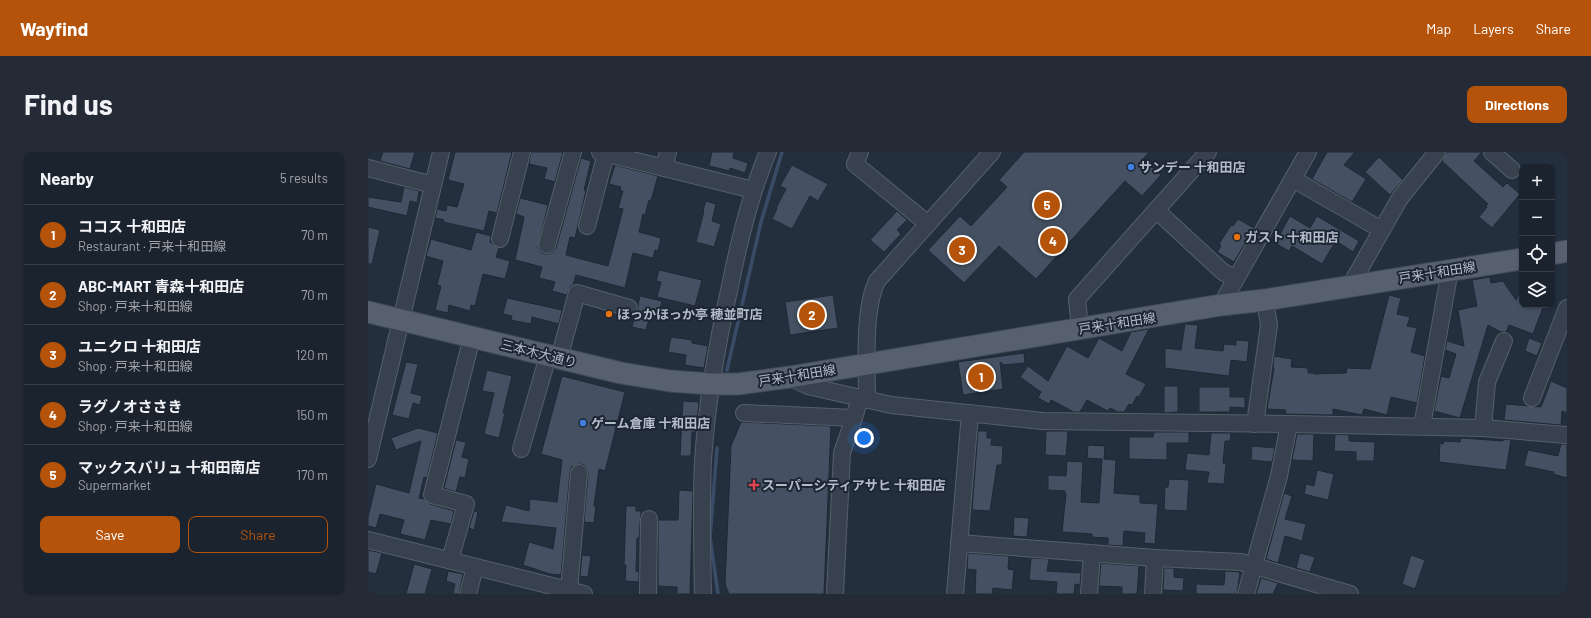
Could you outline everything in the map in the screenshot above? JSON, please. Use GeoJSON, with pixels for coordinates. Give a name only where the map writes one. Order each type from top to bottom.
{"type":"FeatureCollection","features":[{"type":"Feature","properties":{"kind":"main road"},"geometry":{"type":"LineString","coordinates":[[1555,253],[1567,251]]}},
{"type":"Feature","properties":{"kind":"main road","name":"戸来十和田線"},"geometry":{"type":"LineString","coordinates":[[711,384],[738,384],[790,377],[1221,305],[1265,300],[1519,258]]}},
{"type":"Feature","properties":{"kind":"main road","name":"三本木大通り"},"geometry":{"type":"LineString","coordinates":[[368,312],[621,373],[670,381],[711,384]]}},
{"type":"Feature","properties":{"kind":"street"},"geometry":{"type":"LineString","coordinates":[[368,459],[441,152]]}},
{"type":"Feature","properties":{"kind":"street"},"geometry":{"type":"LineString","coordinates":[[500,240],[522,152]]}},
{"type":"Feature","properties":{"kind":"street"},"geometry":{"type":"LineString","coordinates":[[547,245],[573,152]]}},
{"type":"Feature","properties":{"kind":"street"},"geometry":{"type":"LineString","coordinates":[[664,168],[668,152]]}},
{"type":"Feature","properties":{"kind":"street"},"geometry":{"type":"LineString","coordinates":[[703,594],[703,458],[716,350],[734,266],[753,190],[768,152]]}},
{"type":"Feature","properties":{"kind":"street"},"geometry":{"type":"LineString","coordinates":[[860,152],[855,164],[928,224]]}},
{"type":"Feature","properties":{"kind":"street"},"geometry":{"type":"LineString","coordinates":[[834,594],[842,453],[854,418],[864,399],[869,302],[872,291],[876,281],[992,152]]}},
{"type":"Feature","properties":{"kind":"street"},"geometry":{"type":"LineString","coordinates":[[1080,328],[1077,299],[1208,152]]}},
{"type":"Feature","properties":{"kind":"street"},"geometry":{"type":"LineString","coordinates":[[1221,305],[1308,152]]}},
{"type":"Feature","properties":{"kind":"street"},"geometry":{"type":"LineString","coordinates":[[1350,286],[1400,198],[1437,152]]}},
{"type":"Feature","properties":{"kind":"street"},"geometry":{"type":"LineString","coordinates":[[1492,152],[1512,170]]}},
{"type":"Feature","properties":{"kind":"street"},"geometry":{"type":"LineString","coordinates":[[587,226],[603,153],[753,190]]}},
{"type":"Feature","properties":{"kind":"street"},"geometry":{"type":"LineString","coordinates":[[368,168],[433,185]]}},
{"type":"Feature","properties":{"kind":"street"},"geometry":{"type":"LineString","coordinates":[[1293,179],[1382,230]]}},
{"type":"Feature","properties":{"kind":"street"},"geometry":{"type":"LineString","coordinates":[[1156,210],[1223,272],[1236,279]]}},
{"type":"Feature","properties":{"kind":"street"},"geometry":{"type":"LineString","coordinates":[[1422,426],[1450,270]]}},
{"type":"Feature","properties":{"kind":"street"},"geometry":{"type":"LineString","coordinates":[[521,448],[577,293],[629,308]]}},
{"type":"Feature","properties":{"kind":"street"},"geometry":{"type":"LineString","coordinates":[[1255,424],[1269,325],[1265,300]]}},
{"type":"Feature","properties":{"kind":"street"},"geometry":{"type":"LineString","coordinates":[[1532,398],[1567,308]]}},
{"type":"Feature","properties":{"kind":"street"},"geometry":{"type":"LineString","coordinates":[[450,560],[466,504],[432,495],[472,337]]}},
{"type":"Feature","properties":{"kind":"street"},"geometry":{"type":"LineString","coordinates":[[1483,428],[1487,382],[1504,341]]}},
{"type":"Feature","properties":{"kind":"street"},"geometry":{"type":"LineString","coordinates":[[790,377],[808,386],[891,405],[1043,421],[1422,426],[1483,428],[1567,435]]}},
{"type":"Feature","properties":{"kind":"street"},"geometry":{"type":"LineString","coordinates":[[744,413],[854,418]]}},
{"type":"Feature","properties":{"kind":"street"},"geometry":{"type":"LineString","coordinates":[[955,594],[970,413]]}},
{"type":"Feature","properties":{"kind":"street"},"geometry":{"type":"LineString","coordinates":[[1246,594],[1263,527],[1279,476],[1289,424]]}},
{"type":"Feature","properties":{"kind":"street"},"geometry":{"type":"LineString","coordinates":[[368,540],[450,560],[550,590],[576,592],[579,473]]}},
{"type":"Feature","properties":{"kind":"street"},"geometry":{"type":"LineString","coordinates":[[648,594],[649,518]]}},
{"type":"Feature","properties":{"kind":"street"},"geometry":{"type":"LineString","coordinates":[[959,544],[1092,554],[1241,562],[1350,594]]}},
{"type":"Feature","properties":{"kind":"street"},"geometry":{"type":"LineString","coordinates":[[1089,594],[1092,554]]}},
{"type":"Feature","properties":{"kind":"street"},"geometry":{"type":"LineString","coordinates":[[1153,594],[1155,558]]}},
{"type":"Feature","properties":{"kind":"street"},"geometry":{"type":"LineString","coordinates":[[468,594],[475,567]]}},
{"type":"Feature","properties":{"kind":"building"},"geometry":{"type":"Polygon","coordinates":[[[383,152],[415,152],[410,169],[380,161],[383,152]]]}},
{"type":"Feature","properties":{"kind":"building"},"geometry":{"type":"Polygon","coordinates":[[[455,152],[512,152],[497,213],[489,211],[484,231],[443,222],[444,220],[435,218],[437,209],[446,211],[447,205],[457,207],[464,184],[448,180],[455,152]]]}},
{"type":"Feature","properties":{"kind":"building"},"geometry":{"type":"Polygon","coordinates":[[[531,152],[563,152],[555,182],[544,179],[547,168],[529,164],[531,152]]]}},
{"type":"Feature","properties":{"kind":"building"},"geometry":{"type":"Polygon","coordinates":[[[712,152],[734,152],[733,158],[748,163],[745,173],[730,168],[730,171],[709,166],[712,152]]]}},
{"type":"Feature","properties":{"kind":"building"},"geometry":{"type":"Polygon","coordinates":[[[1024,152],[1149,152],[1143,159],[1161,175],[1142,196],[1125,181],[1036,279],[999,246],[964,283],[928,250],[960,216],[971,226],[1007,187],[999,180],[1024,152]]]}},
{"type":"Feature","properties":{"kind":"building"},"geometry":{"type":"Polygon","coordinates":[[[1327,152],[1355,152],[1344,165],[1366,179],[1352,202],[1312,179],[1327,152]]]}},
{"type":"Feature","properties":{"kind":"building"},"geometry":{"type":"Polygon","coordinates":[[[1446,152],[1482,152],[1474,161],[1503,187],[1507,183],[1519,193],[1519,195],[1492,228],[1479,217],[1488,204],[1442,161],[1446,152]]]}},
{"type":"Feature","properties":{"kind":"building"},"geometry":{"type":"Polygon","coordinates":[[[1379,157],[1403,180],[1390,195],[1365,172],[1379,157]]]}},
{"type":"Feature","properties":{"kind":"building"},"geometry":{"type":"Polygon","coordinates":[[[581,158],[591,161],[584,190],[586,191],[575,238],[570,237],[566,255],[608,266],[623,209],[618,208],[623,191],[620,191],[621,187],[609,184],[615,165],[658,176],[651,201],[649,200],[645,215],[643,214],[639,232],[661,238],[658,251],[655,250],[653,258],[633,253],[625,288],[576,275],[573,285],[570,287],[567,295],[552,291],[555,282],[539,278],[542,267],[515,260],[524,217],[516,214],[520,198],[548,205],[538,247],[544,254],[553,252],[556,248],[581,158]]]}},
{"type":"Feature","properties":{"kind":"building"},"geometry":{"type":"Polygon","coordinates":[[[792,165],[828,184],[818,201],[810,196],[792,229],[772,219],[786,189],[780,186],[792,165]]]}},
{"type":"Feature","properties":{"kind":"building"},"geometry":{"type":"Polygon","coordinates":[[[404,187],[419,191],[417,203],[410,201],[407,216],[368,207],[368,197],[401,202],[404,187]]]}},
{"type":"Feature","properties":{"kind":"building"},"geometry":{"type":"Polygon","coordinates":[[[706,201],[716,204],[712,221],[721,224],[714,247],[696,242],[706,201]]]}},
{"type":"Feature","properties":{"kind":"building"},"geometry":{"type":"Polygon","coordinates":[[[897,211],[907,220],[897,230],[901,234],[884,252],[870,240],[897,211]]]}},
{"type":"Feature","properties":{"kind":"building"},"geometry":{"type":"Polygon","coordinates":[[[1290,216],[1310,228],[1317,216],[1359,241],[1353,252],[1336,241],[1322,264],[1292,246],[1289,251],[1275,243],[1290,216]]]}},
{"type":"Feature","properties":{"kind":"building","name":"ガスト 十和田店"},"geometry":{"type":"Polygon","coordinates":[[[1238,219],[1254,228],[1234,262],[1217,252],[1221,246],[1219,244],[1231,225],[1233,226],[1238,219]]]}},
{"type":"Feature","properties":{"kind":"building"},"geometry":{"type":"Polygon","coordinates":[[[368,227],[380,230],[372,264],[368,264],[368,227]]]}},
{"type":"Feature","properties":{"kind":"building"},"geometry":{"type":"Polygon","coordinates":[[[476,232],[491,236],[490,242],[499,248],[496,257],[510,261],[505,279],[483,274],[475,306],[471,305],[470,311],[449,305],[448,313],[435,310],[441,286],[437,285],[443,261],[426,256],[431,239],[471,250],[476,232]]]}},
{"type":"Feature","properties":{"kind":"building"},"geometry":{"type":"Polygon","coordinates":[[[659,270],[702,280],[695,306],[657,297],[661,282],[656,281],[659,270]]]}},
{"type":"Feature","properties":{"kind":"building"},"geometry":{"type":"Polygon","coordinates":[[[1490,277],[1491,283],[1503,281],[1516,300],[1519,293],[1519,308],[1543,308],[1533,334],[1509,325],[1506,332],[1501,332],[1488,325],[1460,418],[1434,411],[1441,376],[1449,378],[1456,354],[1445,350],[1447,341],[1464,346],[1458,310],[1477,306],[1472,280],[1490,277]]]}},
{"type":"Feature","properties":{"kind":"building"},"geometry":{"type":"Polygon","coordinates":[[[833,295],[838,328],[790,335],[785,302],[833,295]]]}},
{"type":"Feature","properties":{"kind":"building"},"geometry":{"type":"Polygon","coordinates":[[[1389,295],[1401,298],[1397,314],[1410,317],[1407,326],[1417,328],[1411,352],[1425,356],[1417,403],[1391,397],[1387,415],[1364,409],[1362,415],[1333,409],[1333,415],[1331,415],[1285,414],[1286,410],[1267,409],[1274,368],[1274,356],[1292,359],[1291,367],[1308,368],[1308,373],[1314,374],[1346,373],[1347,368],[1370,369],[1389,295]]]}},
{"type":"Feature","properties":{"kind":"building"},"geometry":{"type":"Polygon","coordinates":[[[640,296],[662,301],[658,318],[650,316],[646,330],[632,327],[638,310],[640,296]]]}},
{"type":"Feature","properties":{"kind":"building"},"geometry":{"type":"Polygon","coordinates":[[[507,298],[562,310],[559,324],[532,317],[531,324],[511,320],[512,316],[503,314],[507,298]]]}},
{"type":"Feature","properties":{"kind":"building"},"geometry":{"type":"Polygon","coordinates":[[[1185,324],[1198,325],[1195,348],[1223,351],[1224,344],[1236,345],[1236,340],[1249,341],[1247,362],[1231,360],[1229,376],[1165,368],[1165,348],[1181,350],[1185,324]]]}},
{"type":"Feature","properties":{"kind":"building"},"geometry":{"type":"Polygon","coordinates":[[[1149,329],[1126,374],[1146,384],[1139,397],[1137,396],[1132,405],[1129,404],[1124,412],[1118,412],[1110,408],[1108,411],[1087,400],[1080,412],[1074,412],[1051,400],[1049,404],[1038,398],[1041,392],[1020,377],[1028,366],[1048,381],[1067,346],[1088,358],[1099,338],[1122,351],[1131,332],[1149,329]]]}},
{"type":"Feature","properties":{"kind":"building"},"geometry":{"type":"Polygon","coordinates":[[[671,337],[692,340],[692,343],[708,346],[704,368],[685,365],[686,355],[668,352],[671,337]]]}},
{"type":"Feature","properties":{"kind":"building"},"geometry":{"type":"Polygon","coordinates":[[[1529,338],[1542,343],[1537,356],[1525,351],[1529,338]]]}},
{"type":"Feature","properties":{"kind":"building"},"geometry":{"type":"Polygon","coordinates":[[[1024,353],[1025,363],[1004,365],[1000,362],[1003,389],[963,395],[958,362],[1024,353]]]}},
{"type":"Feature","properties":{"kind":"building"},"geometry":{"type":"Polygon","coordinates":[[[406,362],[418,364],[411,393],[422,396],[420,405],[413,403],[409,419],[392,415],[406,362]]]}},
{"type":"Feature","properties":{"kind":"building"},"geometry":{"type":"Polygon","coordinates":[[[487,370],[512,376],[503,413],[505,413],[499,438],[484,434],[494,393],[482,391],[487,370]]]}},
{"type":"Feature","properties":{"kind":"building","name":"ゲーム倉庫 十和田店"},"geometry":{"type":"Polygon","coordinates":[[[562,376],[625,392],[605,471],[599,469],[594,506],[596,506],[594,523],[584,522],[588,474],[587,469],[584,465],[579,464],[571,467],[561,575],[550,574],[523,565],[529,542],[553,549],[556,528],[501,522],[506,505],[529,511],[530,499],[557,502],[562,460],[541,454],[562,376]]]}},
{"type":"Feature","properties":{"kind":"building"},"geometry":{"type":"Polygon","coordinates":[[[1551,381],[1567,388],[1567,413],[1562,411],[1561,425],[1504,420],[1506,404],[1541,407],[1551,381]]]}},
{"type":"Feature","properties":{"kind":"building"},"geometry":{"type":"Polygon","coordinates":[[[1164,386],[1178,386],[1178,412],[1164,413],[1164,386]]]}},
{"type":"Feature","properties":{"kind":"building"},"geometry":{"type":"Polygon","coordinates":[[[1199,387],[1230,387],[1230,397],[1245,397],[1245,408],[1230,407],[1230,412],[1199,412],[1199,387]]]}},
{"type":"Feature","properties":{"kind":"building"},"geometry":{"type":"Polygon","coordinates":[[[683,401],[699,402],[696,432],[692,432],[691,456],[680,456],[683,401]]]}},
{"type":"Feature","properties":{"kind":"building","name":"スーパーシティアサヒ 十和田店"},"geometry":{"type":"Polygon","coordinates":[[[741,422],[831,426],[824,594],[729,594],[725,584],[731,446],[741,422]]]}},
{"type":"Feature","properties":{"kind":"building"},"geometry":{"type":"Polygon","coordinates":[[[418,428],[438,433],[427,478],[424,477],[419,498],[424,499],[430,504],[454,511],[451,524],[431,520],[425,540],[400,534],[404,520],[380,514],[376,528],[368,526],[368,517],[376,484],[409,493],[421,441],[396,450],[391,438],[418,428]]]}},
{"type":"Feature","properties":{"kind":"building"},"geometry":{"type":"Polygon","coordinates":[[[978,431],[987,431],[987,438],[992,438],[991,445],[1003,446],[1002,465],[997,465],[990,511],[972,510],[978,431]]]}},
{"type":"Feature","properties":{"kind":"building"},"geometry":{"type":"Polygon","coordinates":[[[1046,431],[1068,431],[1066,456],[1045,455],[1046,431]]]}},
{"type":"Feature","properties":{"kind":"building"},"geometry":{"type":"Polygon","coordinates":[[[1154,432],[1189,432],[1189,443],[1167,443],[1167,460],[1129,459],[1129,437],[1153,437],[1154,432]]]}},
{"type":"Feature","properties":{"kind":"building"},"geometry":{"type":"Polygon","coordinates":[[[1211,433],[1231,433],[1230,441],[1225,441],[1223,463],[1226,464],[1224,484],[1207,483],[1209,472],[1185,470],[1187,453],[1209,455],[1211,433]]]}},
{"type":"Feature","properties":{"kind":"building"},"geometry":{"type":"Polygon","coordinates":[[[1297,434],[1314,434],[1313,461],[1292,460],[1297,434]]]}},
{"type":"Feature","properties":{"kind":"building"},"geometry":{"type":"Polygon","coordinates":[[[1335,434],[1349,435],[1349,441],[1375,442],[1374,461],[1356,461],[1356,452],[1334,451],[1335,434]]]}},
{"type":"Feature","properties":{"kind":"building"},"geometry":{"type":"Polygon","coordinates":[[[1461,438],[1503,441],[1503,439],[1511,440],[1506,470],[1439,462],[1440,443],[1443,444],[1444,441],[1460,442],[1461,438]]]}},
{"type":"Feature","properties":{"kind":"building"},"geometry":{"type":"Polygon","coordinates":[[[456,440],[466,442],[462,457],[469,459],[465,478],[460,477],[456,492],[444,488],[456,440]]]}},
{"type":"Feature","properties":{"kind":"building"},"geometry":{"type":"Polygon","coordinates":[[[1561,444],[1567,444],[1567,478],[1553,474],[1554,472],[1524,466],[1528,450],[1558,456],[1561,444]]]}},
{"type":"Feature","properties":{"kind":"building"},"geometry":{"type":"Polygon","coordinates":[[[1088,445],[1105,446],[1104,459],[1116,460],[1114,493],[1140,495],[1140,503],[1158,504],[1155,544],[1144,543],[1145,533],[1124,531],[1123,546],[1108,545],[1108,538],[1092,537],[1092,534],[1062,532],[1066,494],[1065,491],[1048,490],[1048,475],[1066,476],[1067,461],[1083,462],[1081,502],[1099,503],[1102,459],[1087,458],[1088,445]]]}},
{"type":"Feature","properties":{"kind":"building"},"geometry":{"type":"Polygon","coordinates":[[[1252,446],[1275,448],[1272,462],[1251,460],[1252,446]]]}},
{"type":"Feature","properties":{"kind":"building"},"geometry":{"type":"Polygon","coordinates":[[[1317,470],[1334,474],[1328,500],[1304,494],[1306,484],[1314,486],[1317,470]]]}},
{"type":"Feature","properties":{"kind":"building"},"geometry":{"type":"Polygon","coordinates":[[[1169,479],[1189,480],[1187,511],[1164,510],[1165,487],[1168,487],[1169,479]]]}},
{"type":"Feature","properties":{"kind":"building"},"geometry":{"type":"Polygon","coordinates":[[[679,490],[693,491],[690,594],[677,594],[677,587],[658,586],[658,520],[678,520],[679,490]]]}},
{"type":"Feature","properties":{"kind":"building"},"geometry":{"type":"Polygon","coordinates":[[[1284,493],[1292,496],[1285,519],[1306,524],[1302,541],[1285,536],[1278,563],[1266,559],[1284,493]]]}},
{"type":"Feature","properties":{"kind":"building"},"geometry":{"type":"Polygon","coordinates":[[[626,506],[636,506],[636,511],[641,511],[639,538],[637,538],[636,571],[639,572],[639,582],[625,581],[626,565],[624,565],[626,506]]]}},
{"type":"Feature","properties":{"kind":"building"},"geometry":{"type":"Polygon","coordinates":[[[474,511],[478,512],[474,530],[469,528],[474,511]]]}},
{"type":"Feature","properties":{"kind":"building"},"geometry":{"type":"Polygon","coordinates":[[[1014,517],[1029,518],[1027,537],[1013,536],[1014,517]]]}},
{"type":"Feature","properties":{"kind":"building"},"geometry":{"type":"Polygon","coordinates":[[[368,550],[382,553],[376,574],[368,572],[368,550]]]}},
{"type":"Feature","properties":{"kind":"building"},"geometry":{"type":"Polygon","coordinates":[[[968,553],[1009,556],[1008,569],[1014,570],[1012,590],[993,588],[992,594],[975,594],[976,570],[967,569],[968,553]]]}},
{"type":"Feature","properties":{"kind":"building"},"geometry":{"type":"Polygon","coordinates":[[[1300,553],[1315,557],[1310,572],[1296,568],[1300,553]]]}},
{"type":"Feature","properties":{"kind":"building"},"geometry":{"type":"Polygon","coordinates":[[[582,555],[591,556],[588,577],[580,576],[582,555]]]}},
{"type":"Feature","properties":{"kind":"building"},"geometry":{"type":"Polygon","coordinates":[[[1411,555],[1425,560],[1415,589],[1402,584],[1411,555]]]}},
{"type":"Feature","properties":{"kind":"building"},"geometry":{"type":"Polygon","coordinates":[[[1031,558],[1049,559],[1047,571],[1081,573],[1080,585],[1075,584],[1074,594],[1056,594],[1057,582],[1029,580],[1031,558]]]}},
{"type":"Feature","properties":{"kind":"building"},"geometry":{"type":"Polygon","coordinates":[[[1101,563],[1139,566],[1137,594],[1122,594],[1122,587],[1099,586],[1101,563]]]}},
{"type":"Feature","properties":{"kind":"building"},"geometry":{"type":"Polygon","coordinates":[[[414,564],[432,569],[425,594],[406,594],[414,564]]]}},
{"type":"Feature","properties":{"kind":"building"},"geometry":{"type":"Polygon","coordinates":[[[1164,568],[1174,568],[1174,577],[1184,578],[1183,591],[1163,590],[1164,568]]]}},
{"type":"Feature","properties":{"kind":"building"},"geometry":{"type":"Polygon","coordinates":[[[448,571],[463,574],[459,594],[453,594],[455,584],[446,581],[448,571]]]}},
{"type":"Feature","properties":{"kind":"building"},"geometry":{"type":"Polygon","coordinates":[[[1225,571],[1240,572],[1237,594],[1196,594],[1196,584],[1224,585],[1225,571]]]}},
{"type":"Feature","properties":{"kind":"building"},"geometry":{"type":"Polygon","coordinates":[[[1261,578],[1278,583],[1273,594],[1256,594],[1261,578]]]}},
{"type":"Feature","properties":{"kind":"waterway"},"geometry":{"type":"LineString","coordinates":[[727,370],[761,222],[782,152]]}},
{"type":"Feature","properties":{"kind":"waterway"},"geometry":{"type":"LineString","coordinates":[[717,448],[710,537],[718,594]]}},
{"type":"Feature","properties":{"kind":"place","name":"サンデー 十和田店"},"geometry":{"type":"Point","coordinates":[1131,167]}},
{"type":"Feature","properties":{"kind":"place","name":"マックスバリュ 十和田南店"},"geometry":{"type":"Point","coordinates":[1047,205]}},
{"type":"Feature","properties":{"kind":"place","name":"ガスト 十和田店"},"geometry":{"type":"Point","coordinates":[1237,237]}},
{"type":"Feature","properties":{"kind":"place","name":"ラグノオささき"},"geometry":{"type":"Point","coordinates":[1053,241]}},
{"type":"Feature","properties":{"kind":"place","name":"ユニクロ 十和田店"},"geometry":{"type":"Point","coordinates":[962,250]}},
{"type":"Feature","properties":{"kind":"place","name":"ほっかほっか亭 穂並町店"},"geometry":{"type":"Point","coordinates":[609,314]}},
{"type":"Feature","properties":{"kind":"place","name":"ABC-MART 青森十和田店"},"geometry":{"type":"Point","coordinates":[812,315]}},
{"type":"Feature","properties":{"kind":"place","name":"ココス 十和田店"},"geometry":{"type":"Point","coordinates":[981,377]}},
{"type":"Feature","properties":{"kind":"place","name":"ゲーム倉庫 十和田店"},"geometry":{"type":"Point","coordinates":[583,423]}},
{"type":"Feature","properties":{"kind":"place","name":"スーパーシティアサヒ 十和田店"},"geometry":{"type":"Point","coordinates":[754,485]}}]}
